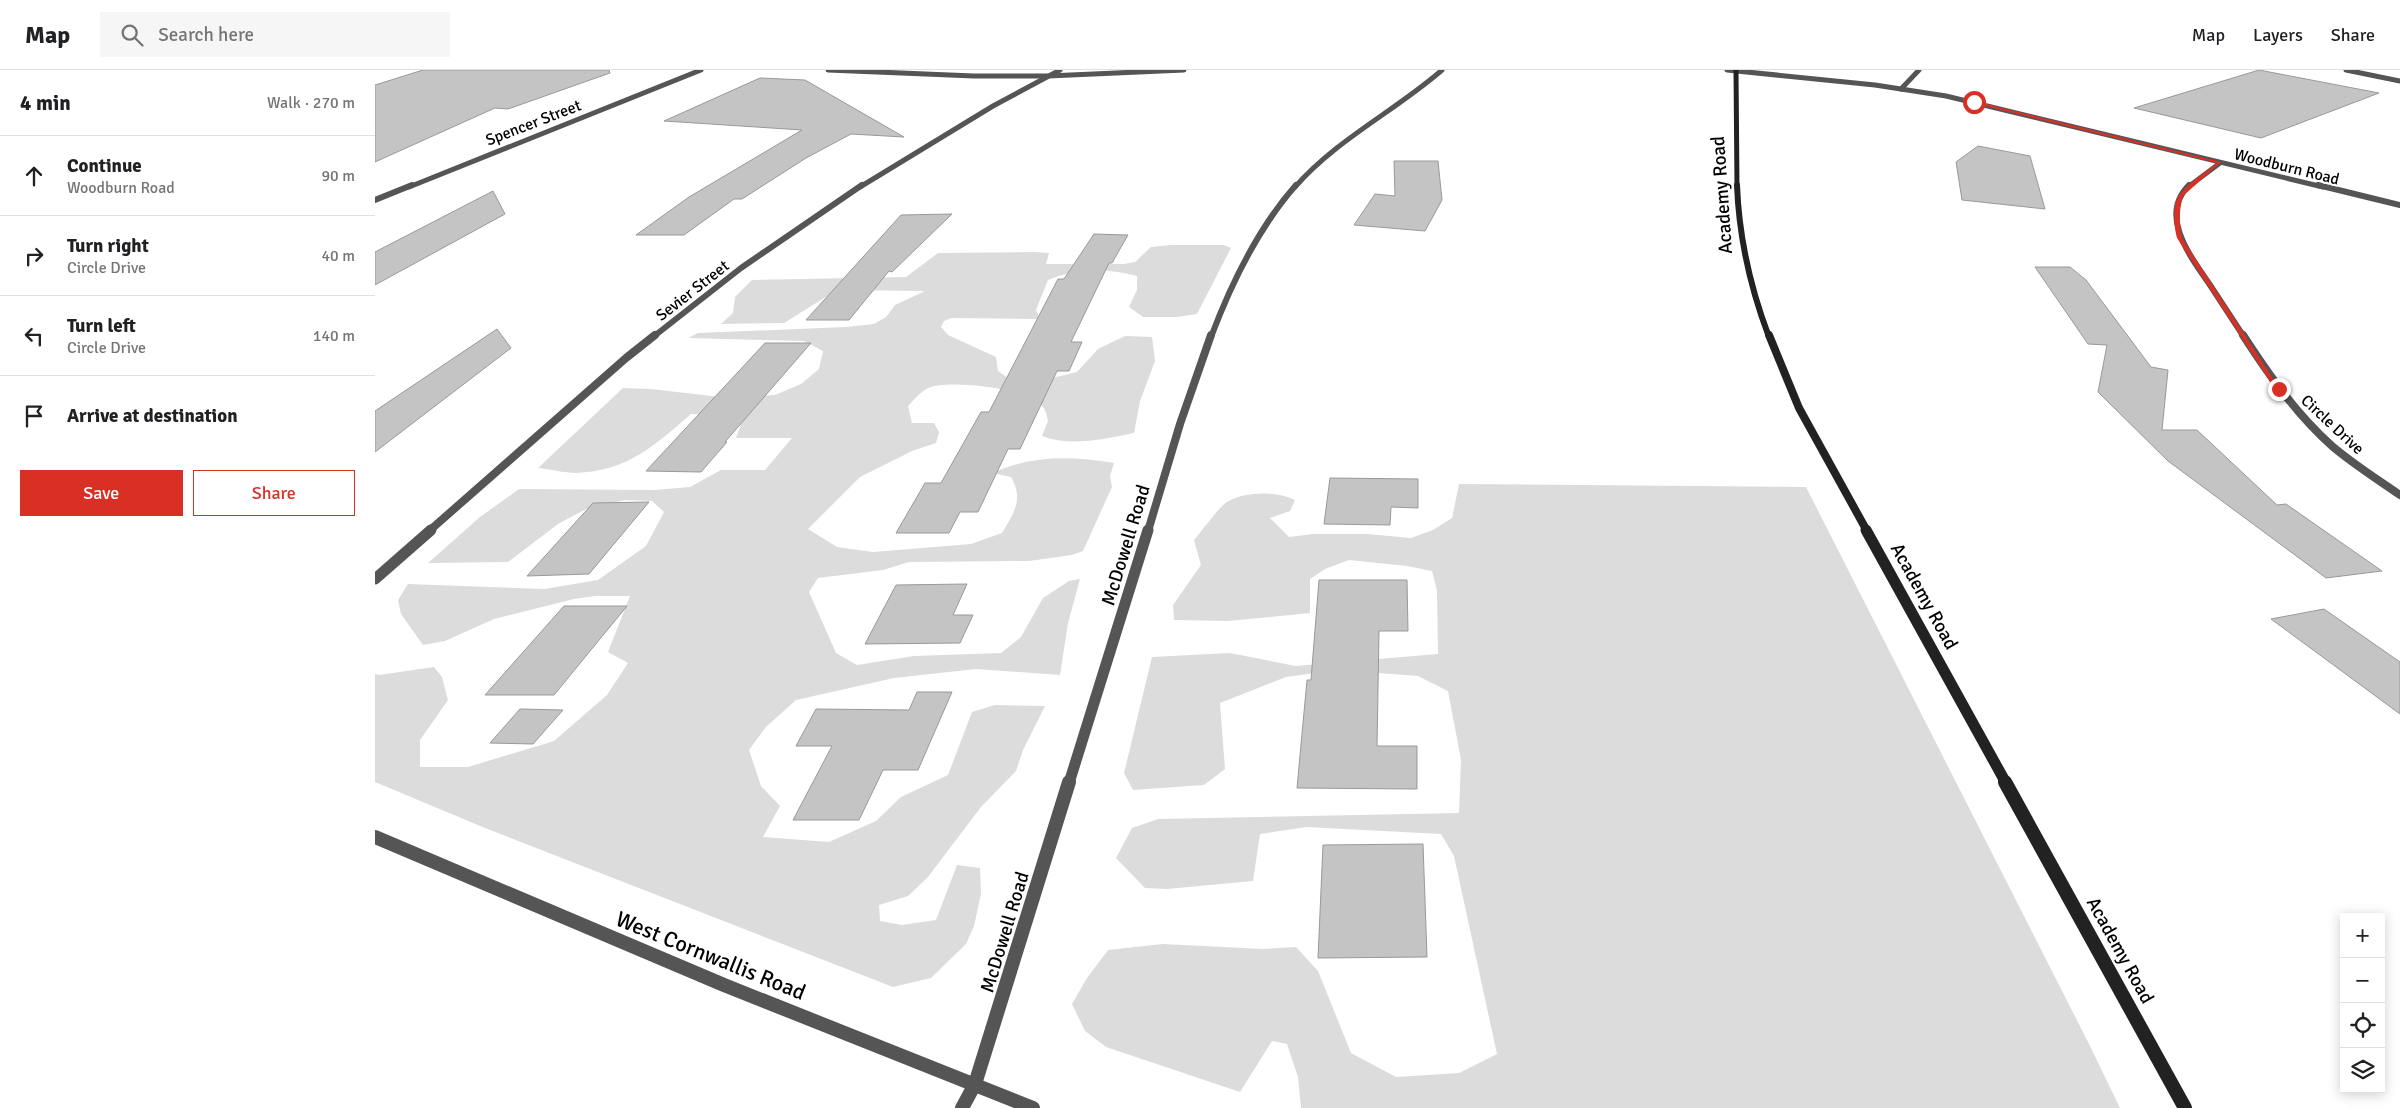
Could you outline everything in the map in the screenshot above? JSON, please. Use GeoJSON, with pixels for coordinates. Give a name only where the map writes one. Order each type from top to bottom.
{"type":"FeatureCollection","features":[{"type":"Feature","properties":{"kind":"main road","name":"Academy Road"},"geometry":{"type":"LineString","coordinates":[[1736,70],[1736,128],[1741,240],[1747,270],[1758,304],[1799,408],[2185,1108]]}},
{"type":"Feature","properties":{"kind":"street","name":"Spencer Street"},"geometry":{"type":"LineString","coordinates":[[375,200],[701,70]]}},
{"type":"Feature","properties":{"kind":"street"},"geometry":{"type":"LineString","coordinates":[[829,70],[925,75],[1048,76],[1184,70]]}},
{"type":"Feature","properties":{"kind":"street","name":"Sevier Street"},"geometry":{"type":"LineString","coordinates":[[375,579],[626,358],[741,268],[873,178],[1060,70]]}},
{"type":"Feature","properties":{"kind":"street","name":"McDowell Road"},"geometry":{"type":"LineString","coordinates":[[962,1108],[975,1084],[1155,508],[1189,392],[1232,286],[1271,219],[1307,173],[1338,146],[1442,70]]}},
{"type":"Feature","properties":{"kind":"street","name":"Woodburn Road"},"geometry":{"type":"LineString","coordinates":[[1727,70],[1901,89],[1976,102],[2220,163],[2400,205]]}},
{"type":"Feature","properties":{"kind":"street"},"geometry":{"type":"LineString","coordinates":[[1901,89],[1919,70]]}},
{"type":"Feature","properties":{"kind":"street"},"geometry":{"type":"LineString","coordinates":[[2346,70],[2400,81]]}},
{"type":"Feature","properties":{"kind":"street","name":"Circle Drive"},"geometry":{"type":"LineString","coordinates":[[2220,163],[2181,195],[2178,230],[2185,248],[2279,389],[2330,444],[2400,495]]}},
{"type":"Feature","properties":{"kind":"street","name":"West Cornwallis Road"},"geometry":{"type":"LineString","coordinates":[[375,837],[724,985],[1033,1108]]}},
{"type":"Feature","properties":{"kind":"shaded area"},"geometry":{"type":"Polygon","coordinates":[[[1224,245],[1231,248],[1197,314],[1177,317],[1143,317],[1129,307],[1137,290],[1137,276],[1127,273],[1093,270],[1069,273],[1048,280],[1036,310],[1040,319],[951,318],[944,321],[941,327],[948,335],[996,357],[998,371],[1008,378],[1052,378],[1077,372],[1098,349],[1125,336],[1152,337],[1155,361],[1140,401],[1134,433],[1088,441],[1053,439],[1042,436],[1048,421],[1044,408],[1035,400],[1006,390],[988,387],[953,384],[938,385],[928,388],[908,406],[912,423],[934,423],[939,432],[936,443],[912,451],[860,477],[808,529],[837,547],[873,552],[971,544],[1002,533],[1016,506],[1017,492],[1011,477],[992,473],[1007,467],[1037,460],[1067,458],[1114,463],[1110,476],[1112,487],[1083,551],[1072,555],[1029,561],[909,562],[883,570],[818,578],[809,592],[836,653],[857,665],[914,656],[1001,653],[1021,637],[1043,598],[1069,581],[1080,579],[1068,623],[1060,675],[976,669],[894,678],[796,700],[766,727],[749,750],[761,786],[780,806],[763,837],[829,842],[876,821],[901,797],[948,775],[972,712],[995,705],[1045,706],[1023,750],[1016,771],[981,807],[928,877],[908,896],[879,905],[880,921],[902,925],[936,920],[957,865],[980,868],[981,894],[974,926],[966,944],[931,978],[893,987],[485,828],[375,782],[375,674],[434,667],[442,677],[448,700],[420,740],[420,767],[468,767],[554,741],[607,695],[628,663],[608,652],[630,596],[595,596],[574,599],[494,619],[445,641],[423,645],[401,614],[398,600],[408,584],[544,589],[598,580],[646,546],[664,512],[652,501],[625,500],[586,509],[558,524],[508,562],[428,563],[480,517],[519,489],[655,490],[690,487],[721,470],[765,470],[792,438],[736,438],[744,416],[691,414],[652,446],[625,462],[594,471],[576,473],[538,468],[623,388],[651,389],[729,398],[775,395],[801,384],[819,369],[823,351],[804,341],[688,338],[698,333],[846,327],[874,324],[886,317],[895,305],[925,291],[837,290],[784,323],[721,324],[733,313],[735,297],[752,280],[906,277],[938,253],[1035,252],[1049,253],[1046,264],[1124,264],[1135,262],[1151,247],[1224,245]]]}},
{"type":"Feature","properties":{"kind":"shaded area"},"geometry":{"type":"Polygon","coordinates":[[[1459,484],[1806,487],[2120,1108],[1301,1108],[1298,1077],[1287,1044],[1272,1041],[1240,1092],[1106,1047],[1085,1031],[1072,1004],[1087,978],[1108,950],[1163,944],[1263,949],[1296,947],[1318,971],[1351,1053],[1396,1077],[1459,1073],[1497,1054],[1454,856],[1441,834],[1306,827],[1260,834],[1253,881],[1167,889],[1145,888],[1116,858],[1132,828],[1158,819],[1459,813],[1461,760],[1448,691],[1418,676],[1338,670],[1286,677],[1220,703],[1225,769],[1204,785],[1133,790],[1124,773],[1152,657],[1230,653],[1296,666],[1438,654],[1437,591],[1432,571],[1407,566],[1349,560],[1325,569],[1310,579],[1310,613],[1228,621],[1174,620],[1173,605],[1201,565],[1194,540],[1223,505],[1234,498],[1252,494],[1279,495],[1295,500],[1290,511],[1270,518],[1289,537],[1313,534],[1367,534],[1411,538],[1433,530],[1452,518],[1459,484]]]}},
{"type":"Feature","properties":{"kind":"building"},"geometry":{"type":"Polygon","coordinates":[[[423,70],[609,70],[610,73],[508,109],[495,108],[375,162],[375,85],[423,70]]]}},
{"type":"Feature","properties":{"kind":"building"},"geometry":{"type":"Polygon","coordinates":[[[2259,70],[2379,93],[2261,138],[2134,108],[2259,70]]]}},
{"type":"Feature","properties":{"kind":"building"},"geometry":{"type":"Polygon","coordinates":[[[760,78],[805,80],[904,137],[851,134],[806,158],[742,199],[734,199],[684,235],[636,235],[689,197],[802,130],[664,121],[760,78]]]}},
{"type":"Feature","properties":{"kind":"building"},"geometry":{"type":"Polygon","coordinates":[[[1978,146],[2030,156],[2045,209],[1962,200],[1956,162],[1978,146]]]}},
{"type":"Feature","properties":{"kind":"building"},"geometry":{"type":"Polygon","coordinates":[[[1394,161],[1438,161],[1442,200],[1425,231],[1354,225],[1375,194],[1395,196],[1394,161]]]}},
{"type":"Feature","properties":{"kind":"building"},"geometry":{"type":"Polygon","coordinates":[[[493,191],[505,214],[375,285],[375,252],[493,191]]]}},
{"type":"Feature","properties":{"kind":"building"},"geometry":{"type":"Polygon","coordinates":[[[952,214],[892,272],[889,271],[849,320],[806,320],[901,215],[952,214]]]}},
{"type":"Feature","properties":{"kind":"building"},"geometry":{"type":"Polygon","coordinates":[[[1094,234],[1128,235],[1112,263],[1109,263],[1071,342],[1082,342],[1069,371],[1057,371],[1020,449],[1008,449],[978,512],[960,512],[949,533],[896,533],[925,483],[941,483],[981,412],[989,412],[1058,279],[1064,279],[1094,234]]]}},
{"type":"Feature","properties":{"kind":"building"},"geometry":{"type":"Polygon","coordinates":[[[2035,267],[2070,267],[2086,280],[2151,367],[2168,370],[2162,430],[2197,430],[2277,505],[2286,504],[2382,571],[2326,578],[2168,461],[2098,392],[2107,345],[2088,344],[2035,267]]]}},
{"type":"Feature","properties":{"kind":"building"},"geometry":{"type":"Polygon","coordinates":[[[497,329],[511,348],[375,452],[375,411],[497,329]]]}},
{"type":"Feature","properties":{"kind":"building"},"geometry":{"type":"Polygon","coordinates":[[[765,343],[811,343],[701,472],[646,471],[765,343]]]}},
{"type":"Feature","properties":{"kind":"building"},"geometry":{"type":"Polygon","coordinates":[[[1330,478],[1418,479],[1418,508],[1391,507],[1390,525],[1324,524],[1330,478]]]}},
{"type":"Feature","properties":{"kind":"building"},"geometry":{"type":"Polygon","coordinates":[[[649,502],[589,574],[527,576],[593,503],[649,502]]]}},
{"type":"Feature","properties":{"kind":"building"},"geometry":{"type":"Polygon","coordinates":[[[1319,580],[1407,580],[1408,631],[1379,631],[1377,746],[1417,746],[1417,789],[1297,788],[1307,680],[1311,680],[1319,580]]]}},
{"type":"Feature","properties":{"kind":"building"},"geometry":{"type":"Polygon","coordinates":[[[967,584],[953,615],[973,615],[960,643],[865,644],[896,585],[967,584]]]}},
{"type":"Feature","properties":{"kind":"building"},"geometry":{"type":"Polygon","coordinates":[[[564,606],[627,606],[554,695],[485,695],[564,606]]]}},
{"type":"Feature","properties":{"kind":"building"},"geometry":{"type":"Polygon","coordinates":[[[2324,609],[2400,662],[2400,714],[2271,619],[2324,609]]]}},
{"type":"Feature","properties":{"kind":"building"},"geometry":{"type":"Polygon","coordinates":[[[917,692],[952,692],[918,770],[883,770],[859,820],[793,820],[832,746],[796,746],[816,709],[909,710],[917,692]]]}},
{"type":"Feature","properties":{"kind":"building"},"geometry":{"type":"Polygon","coordinates":[[[520,709],[563,710],[533,744],[490,743],[520,709]]]}},
{"type":"Feature","properties":{"kind":"building"},"geometry":{"type":"Polygon","coordinates":[[[1423,844],[1427,957],[1318,958],[1323,845],[1423,844]]]}},
{"type":"Feature","properties":{"kind":"route"},"geometry":{"type":"LineString","coordinates":[[1974,102],[2220,163],[2181,195],[2178,230],[2180,238],[2279,389]]}}]}
